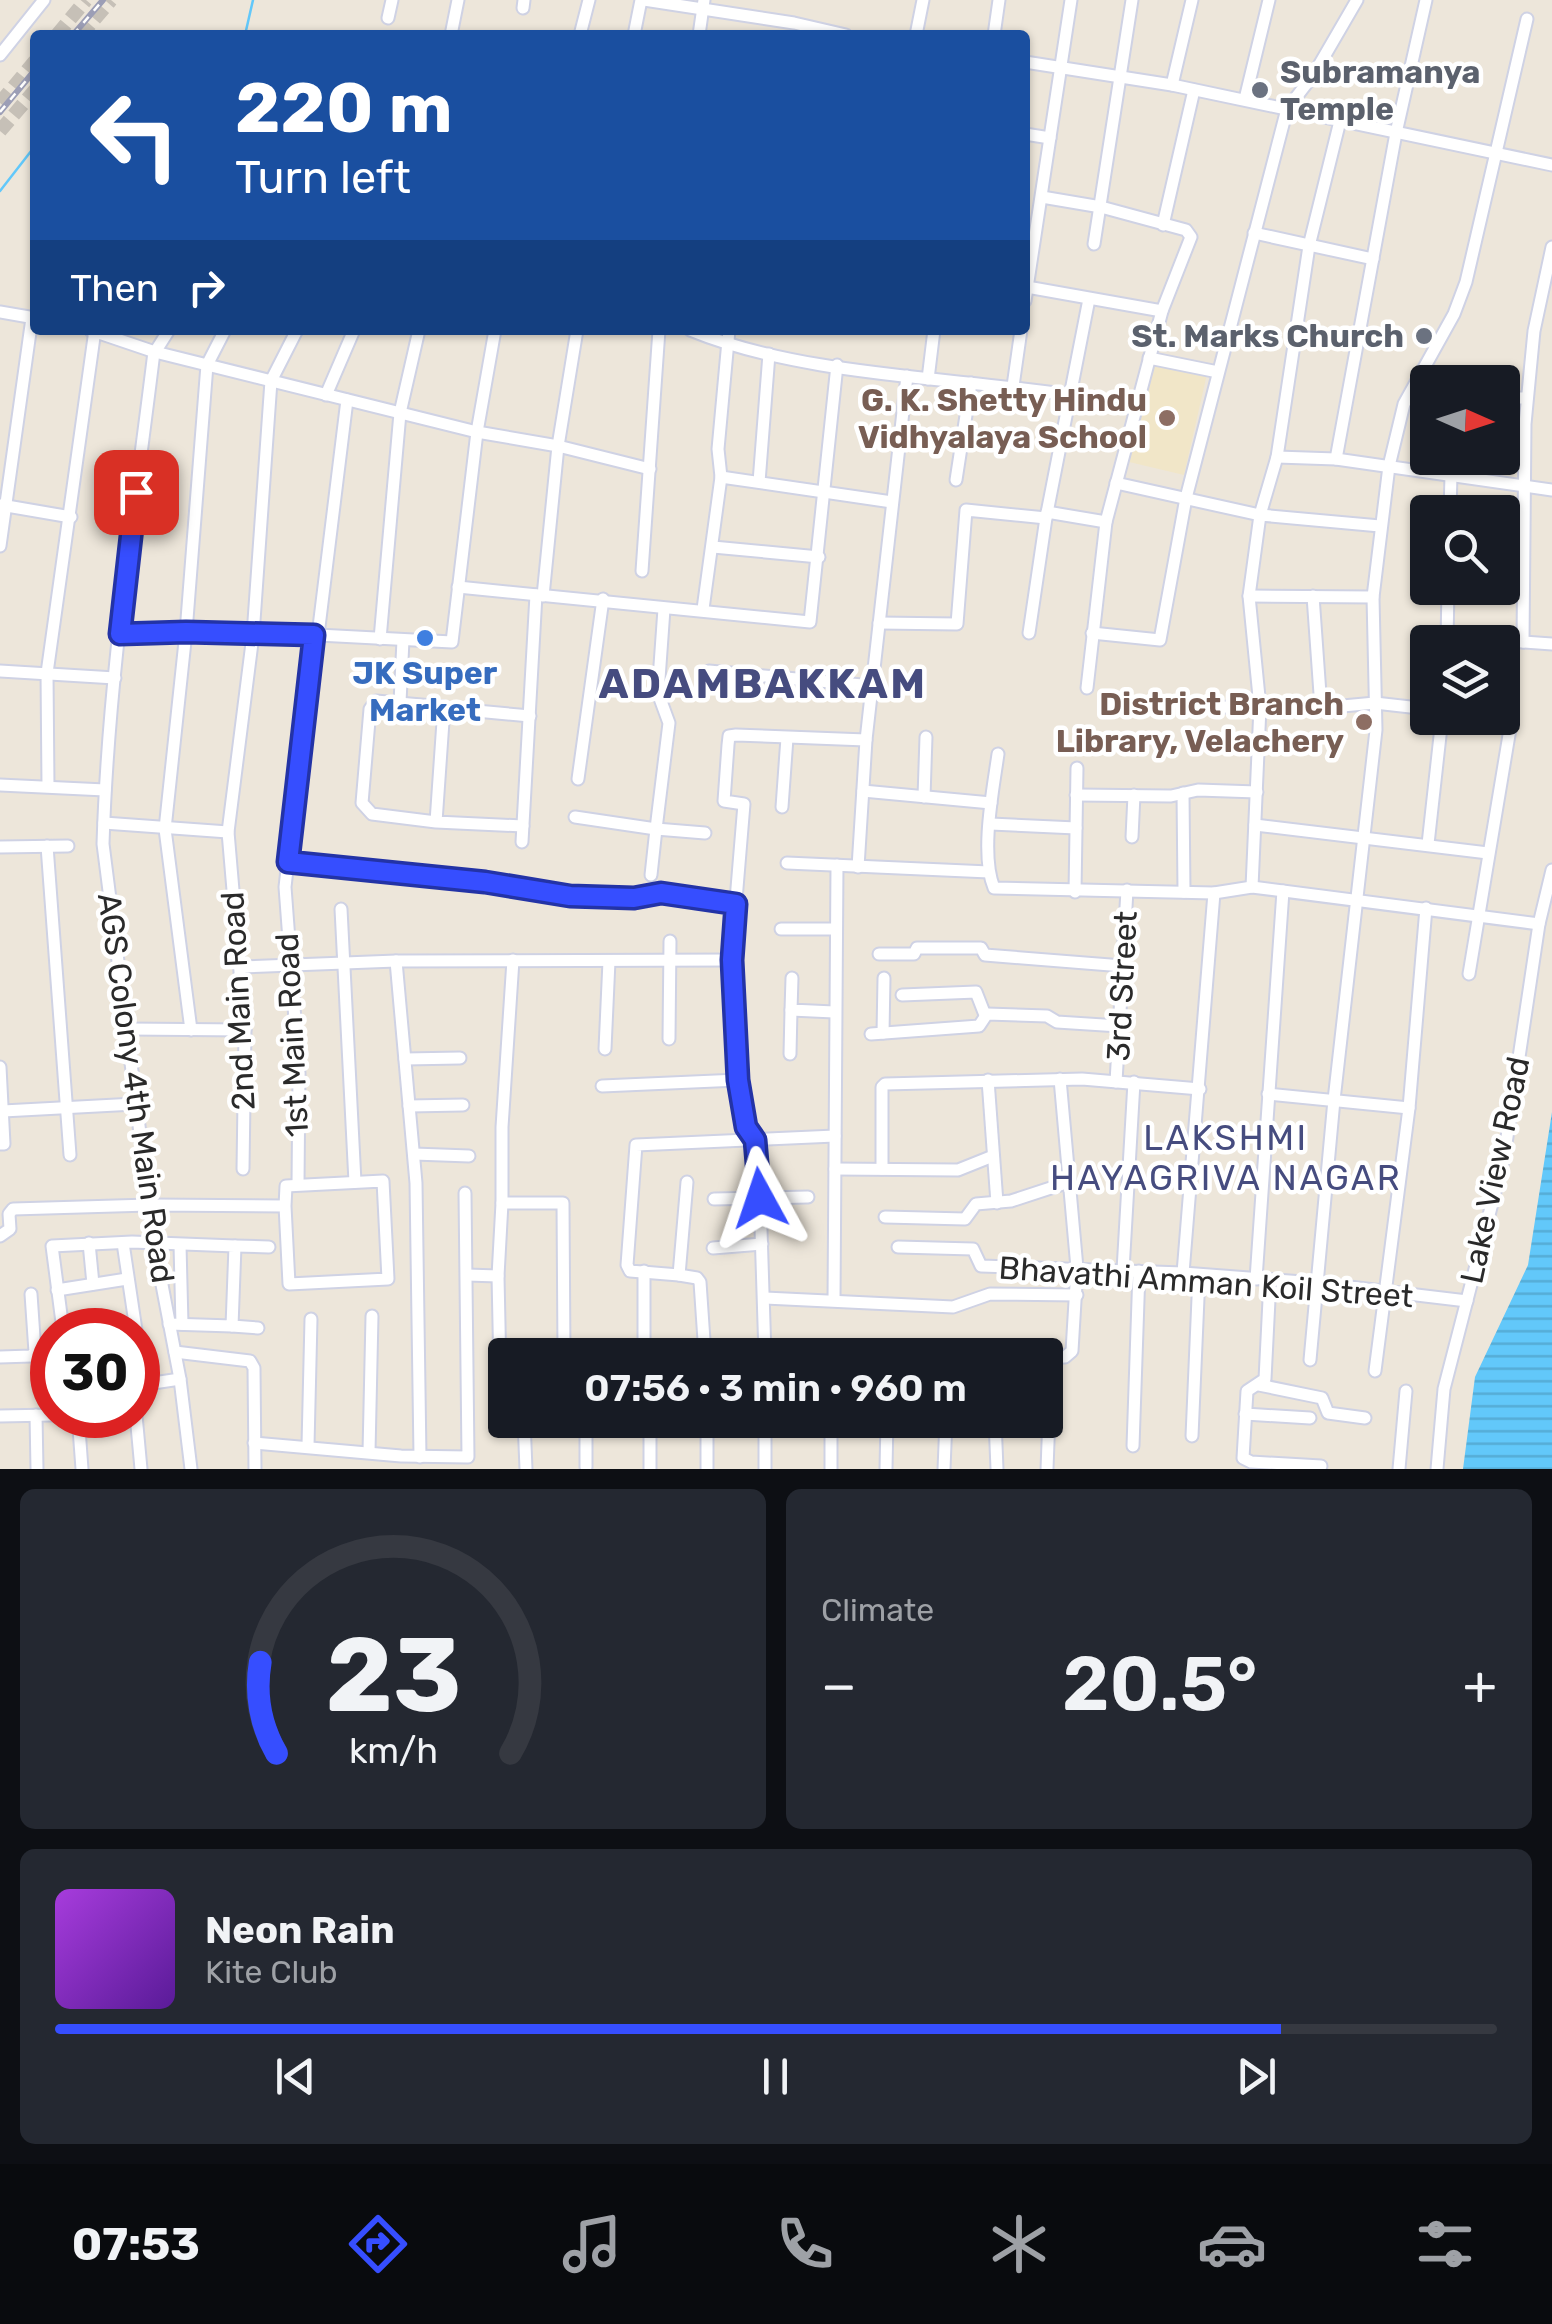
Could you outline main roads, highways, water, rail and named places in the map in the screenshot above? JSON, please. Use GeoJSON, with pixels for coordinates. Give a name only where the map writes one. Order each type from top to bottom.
{"type":"FeatureCollection","features":[{"type":"Feature","properties":{"kind":"water"},"geometry":{"type":"Polygon","coordinates":[[[1552,1112],[1552,1469],[1463,1469],[1475,1377],[1528,1265],[1552,1112]]]}},
{"type":"Feature","properties":{"kind":"waterway"},"geometry":{"type":"LineString","coordinates":[[246,30],[253,0]]}},
{"type":"Feature","properties":{"kind":"waterway"},"geometry":{"type":"LineString","coordinates":[[0,191],[30,152]]}},
{"type":"Feature","properties":{"kind":"tunnel"},"geometry":{"type":"LineString","coordinates":[[61,30],[86,0]]}},
{"type":"Feature","properties":{"kind":"tunnel"},"geometry":{"type":"LineString","coordinates":[[85,30],[111,0]]}},
{"type":"Feature","properties":{"kind":"tunnel"},"geometry":{"type":"LineString","coordinates":[[0,103],[30,67]]}},
{"type":"Feature","properties":{"kind":"tunnel"},"geometry":{"type":"LineString","coordinates":[[0,131],[30,96]]}},
{"type":"Feature","properties":{"kind":"railway"},"geometry":{"type":"LineString","coordinates":[[77,30],[103,0]]}},
{"type":"Feature","properties":{"kind":"railway"},"geometry":{"type":"LineString","coordinates":[[0,112],[30,76]]}},
{"type":"Feature","properties":{"kind":"place","name":"Subramanya Temple"},"geometry":{"type":"Point","coordinates":[1260,90]}},
{"type":"Feature","properties":{"kind":"place","name":"St. Marks Church"},"geometry":{"type":"Point","coordinates":[1424,336]}},
{"type":"Feature","properties":{"kind":"place","name":"G. K. Shetty Hindu Vidhyalaya School"},"geometry":{"type":"Point","coordinates":[1167,418]}},
{"type":"Feature","properties":{"kind":"place","name":"JK Super Market"},"geometry":{"type":"Point","coordinates":[425,638]}},
{"type":"Feature","properties":{"kind":"place","name":"District Branch Library, Velachery"},"geometry":{"type":"Point","coordinates":[1364,722]}},
{"type":"Feature","properties":{"kind":"district","name":"ADAMBAKKAM"},"geometry":{"type":"Point","coordinates":[763,683]}},
{"type":"Feature","properties":{"kind":"district","name":"LAKSHMI HAYAGRIVA NAGAR"},"geometry":{"type":"Point","coordinates":[1226,1158]}}]}
